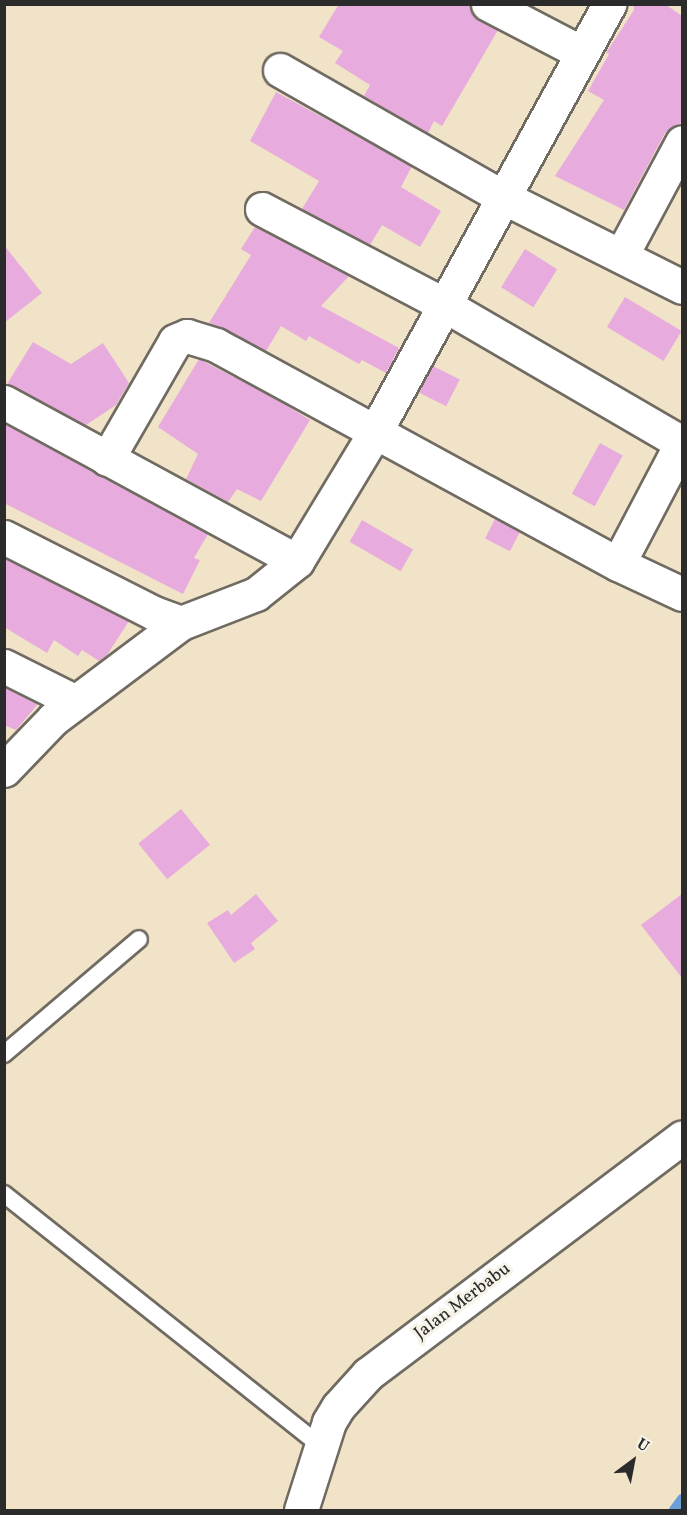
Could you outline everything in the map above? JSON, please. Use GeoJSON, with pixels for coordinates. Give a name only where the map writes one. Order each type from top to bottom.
{"type":"FeatureCollection","features":[{"type":"Feature","properties":{"kind":"street"},"geometry":{"type":"LineString","coordinates":[[488,4],[582,53]]}},
{"type":"Feature","properties":{"kind":"street"},"geometry":{"type":"LineString","coordinates":[[4,770],[53,719],[181,623],[256,594],[297,561],[375,432],[609,4]]}},
{"type":"Feature","properties":{"kind":"street"},"geometry":{"type":"LineString","coordinates":[[280,70],[503,197],[682,287]]}},
{"type":"Feature","properties":{"kind":"street"},"geometry":{"type":"LineString","coordinates":[[621,256],[682,142]]}},
{"type":"Feature","properties":{"kind":"street"},"geometry":{"type":"LineString","coordinates":[[262,209],[443,304],[682,442],[618,564]]}},
{"type":"Feature","properties":{"kind":"street"},"geometry":{"type":"LineString","coordinates":[[107,459],[175,341],[187,336],[216,345],[618,564],[682,594]]}},
{"type":"Feature","properties":{"kind":"street"},"geometry":{"type":"LineString","coordinates":[[4,402],[297,561]]}},
{"type":"Feature","properties":{"kind":"street"},"geometry":{"type":"LineString","coordinates":[[4,537],[154,613],[181,623]]}},
{"type":"Feature","properties":{"kind":"street"},"geometry":{"type":"LineString","coordinates":[[4,666],[76,702]]}},
{"type":"Feature","properties":{"kind":"street","name":"Jalan Merbabu"},"geometry":{"type":"LineString","coordinates":[[301,1510],[320,1445],[338,1407],[368,1374],[682,1137]]}},
{"type":"Feature","properties":{"kind":"lane"},"geometry":{"type":"LineString","coordinates":[[4,1054],[139,939]]}},
{"type":"Feature","properties":{"kind":"lane"},"geometry":{"type":"LineString","coordinates":[[4,1194],[320,1445]]}},
{"type":"Feature","properties":{"kind":"building"},"geometry":{"type":"Polygon","coordinates":[[[339,4],[469,4],[472,14],[498,30],[442,126],[434,121],[428,133],[364,96],[370,85],[335,63],[343,51],[319,37],[339,4]]]}},
{"type":"Feature","properties":{"kind":"building"},"geometry":{"type":"Polygon","coordinates":[[[634,4],[665,4],[682,16],[682,122],[665,133],[624,210],[555,176],[604,100],[588,91],[609,54],[606,53],[634,10],[634,4]]]}},
{"type":"Feature","properties":{"kind":"building"},"geometry":{"type":"Polygon","coordinates":[[[276,92],[412,166],[401,187],[441,211],[420,247],[382,225],[370,245],[302,209],[319,181],[250,141],[276,92]]]}},
{"type":"Feature","properties":{"kind":"building"},"geometry":{"type":"Polygon","coordinates":[[[255,227],[349,276],[321,306],[399,348],[386,373],[362,360],[359,364],[309,336],[306,341],[281,326],[266,351],[209,323],[251,255],[241,249],[255,227]]]}},
{"type":"Feature","properties":{"kind":"building"},"geometry":{"type":"Polygon","coordinates":[[[4,245],[42,293],[4,323],[4,245]]]}},
{"type":"Feature","properties":{"kind":"building"},"geometry":{"type":"Polygon","coordinates":[[[525,249],[557,269],[533,307],[501,287],[525,249]]]}},
{"type":"Feature","properties":{"kind":"building"},"geometry":{"type":"Polygon","coordinates":[[[625,297],[682,331],[664,361],[607,327],[625,297]]]}},
{"type":"Feature","properties":{"kind":"building"},"geometry":{"type":"Polygon","coordinates":[[[33,342],[71,364],[103,343],[129,383],[116,405],[86,425],[7,384],[33,342]]]}},
{"type":"Feature","properties":{"kind":"building"},"geometry":{"type":"Polygon","coordinates":[[[199,359],[278,400],[310,420],[261,501],[237,489],[228,502],[186,479],[198,454],[158,427],[199,359]]]}},
{"type":"Feature","properties":{"kind":"building"},"geometry":{"type":"Polygon","coordinates":[[[433,366],[460,380],[446,406],[419,393],[433,366]]]}},
{"type":"Feature","properties":{"kind":"building"},"geometry":{"type":"Polygon","coordinates":[[[4,424],[208,534],[194,558],[200,560],[183,594],[4,503],[4,424]]]}},
{"type":"Feature","properties":{"kind":"building"},"geometry":{"type":"Polygon","coordinates":[[[600,443],[623,456],[595,506],[572,494],[600,443]]]}},
{"type":"Feature","properties":{"kind":"building"},"geometry":{"type":"Polygon","coordinates":[[[495,519],[520,532],[510,551],[485,539],[495,519]]]}},
{"type":"Feature","properties":{"kind":"building"},"geometry":{"type":"Polygon","coordinates":[[[362,520],[413,550],[401,571],[350,542],[362,520]]]}},
{"type":"Feature","properties":{"kind":"building"},"geometry":{"type":"Polygon","coordinates":[[[4,558],[129,621],[107,655],[99,661],[82,650],[78,656],[54,640],[47,653],[4,627],[4,558]]]}},
{"type":"Feature","properties":{"kind":"building"},"geometry":{"type":"Polygon","coordinates":[[[4,687],[38,704],[16,730],[4,725],[4,687]]]}},
{"type":"Feature","properties":{"kind":"building"},"geometry":{"type":"Polygon","coordinates":[[[181,809],[210,845],[167,879],[138,844],[181,809]]]}},
{"type":"Feature","properties":{"kind":"building"},"geometry":{"type":"Polygon","coordinates":[[[256,894],[278,921],[251,943],[255,949],[234,963],[207,923],[228,910],[231,915],[256,894]]]}},
{"type":"Feature","properties":{"kind":"building"},"geometry":{"type":"Polygon","coordinates":[[[682,894],[682,978],[641,925],[682,894]]]}},
{"type":"Feature","properties":{"kind":"waterway"},"geometry":{"type":"LineString","coordinates":[[674,1510],[682,1499]]}}]}
